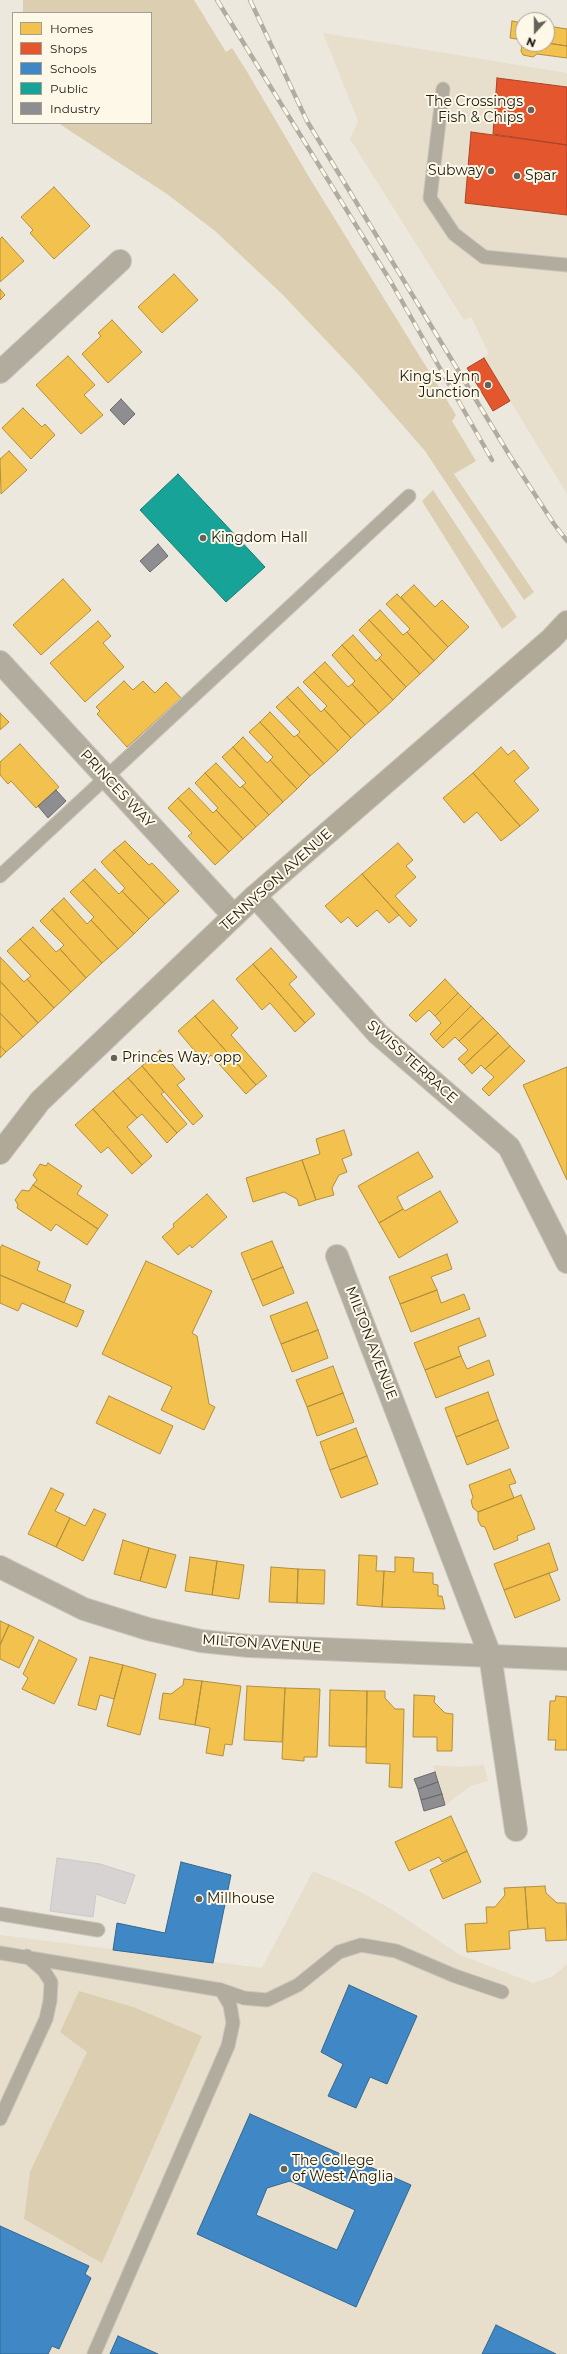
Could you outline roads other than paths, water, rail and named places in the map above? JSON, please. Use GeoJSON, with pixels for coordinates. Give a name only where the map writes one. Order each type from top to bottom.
{"type":"FeatureCollection","features":[{"type":"Feature","properties":{"kind":"main road","name":"TENNYSON AVENUE"},"geometry":{"type":"LineString","coordinates":[[0,1153],[40,1101],[255,896],[551,639],[567,622]]}},
{"type":"Feature","properties":{"kind":"street"},"geometry":{"type":"LineString","coordinates":[[0,372],[120,261]]}},
{"type":"Feature","properties":{"kind":"street","name":"PRINCES WAY"},"geometry":{"type":"LineString","coordinates":[[0,662],[234,916]]}},
{"type":"Feature","properties":{"kind":"street","name":"SWISS TERRACE"},"geometry":{"type":"LineString","coordinates":[[255,896],[378,1034],[509,1147],[561,1233],[567,1262]]}},
{"type":"Feature","properties":{"kind":"street","name":"MILTON AVENUE"},"geometry":{"type":"LineString","coordinates":[[337,1256],[490,1655],[516,1830]]}},
{"type":"Feature","properties":{"kind":"street","name":"MILTON AVENUE"},"geometry":{"type":"LineString","coordinates":[[0,1567],[84,1609],[148,1629],[201,1641],[249,1646],[567,1659]]}},
{"type":"Feature","properties":{"kind":"lane"},"geometry":{"type":"LineString","coordinates":[[443,89],[430,198],[454,234],[484,257],[567,264]]}},
{"type":"Feature","properties":{"kind":"lane"},"geometry":{"type":"LineString","coordinates":[[0,876],[409,496]]}},
{"type":"Feature","properties":{"kind":"lane"},"geometry":{"type":"LineString","coordinates":[[0,1914],[98,1930]]}},
{"type":"Feature","properties":{"kind":"lane"},"geometry":{"type":"LineString","coordinates":[[0,1953],[27,1956],[221,1990],[244,1998],[267,2000],[298,1985],[339,1952],[360,1945],[396,1951],[455,1976],[502,1992]]}},
{"type":"Feature","properties":{"kind":"lane"},"geometry":{"type":"LineString","coordinates":[[0,2119],[46,2019],[50,2001],[51,1982],[44,1971],[27,1956]]}},
{"type":"Feature","properties":{"kind":"lane"},"geometry":{"type":"LineString","coordinates":[[94,2354],[228,2046],[233,2024],[230,2005],[221,1990]]}},
{"type":"Feature","properties":{"kind":"railway"},"geometry":{"type":"LineString","coordinates":[[217,0],[391,282],[492,460]]}},
{"type":"Feature","properties":{"kind":"railway"},"geometry":{"type":"LineString","coordinates":[[250,0],[307,121],[510,456],[554,524],[567,541]]}},
{"type":"Feature","properties":{"kind":"place","name":"The Crossings Fish & Chips"},"geometry":{"type":"Point","coordinates":[531,110]}},
{"type":"Feature","properties":{"kind":"place","name":"Subway"},"geometry":{"type":"Point","coordinates":[491,171]}},
{"type":"Feature","properties":{"kind":"place","name":"Spar"},"geometry":{"type":"Point","coordinates":[517,176]}},
{"type":"Feature","properties":{"kind":"place","name":"King's Lynn Junction"},"geometry":{"type":"Point","coordinates":[488,385]}},
{"type":"Feature","properties":{"kind":"place","name":"Kingdom Hall"},"geometry":{"type":"Point","coordinates":[203,538]}},
{"type":"Feature","properties":{"kind":"place","name":"Princes Way, opp"},"geometry":{"type":"Point","coordinates":[114,1058]}},
{"type":"Feature","properties":{"kind":"place","name":"Millhouse"},"geometry":{"type":"Point","coordinates":[199,1899]}},
{"type":"Feature","properties":{"kind":"place","name":"The College of West Anglia"},"geometry":{"type":"Point","coordinates":[284,2169]}}]}
